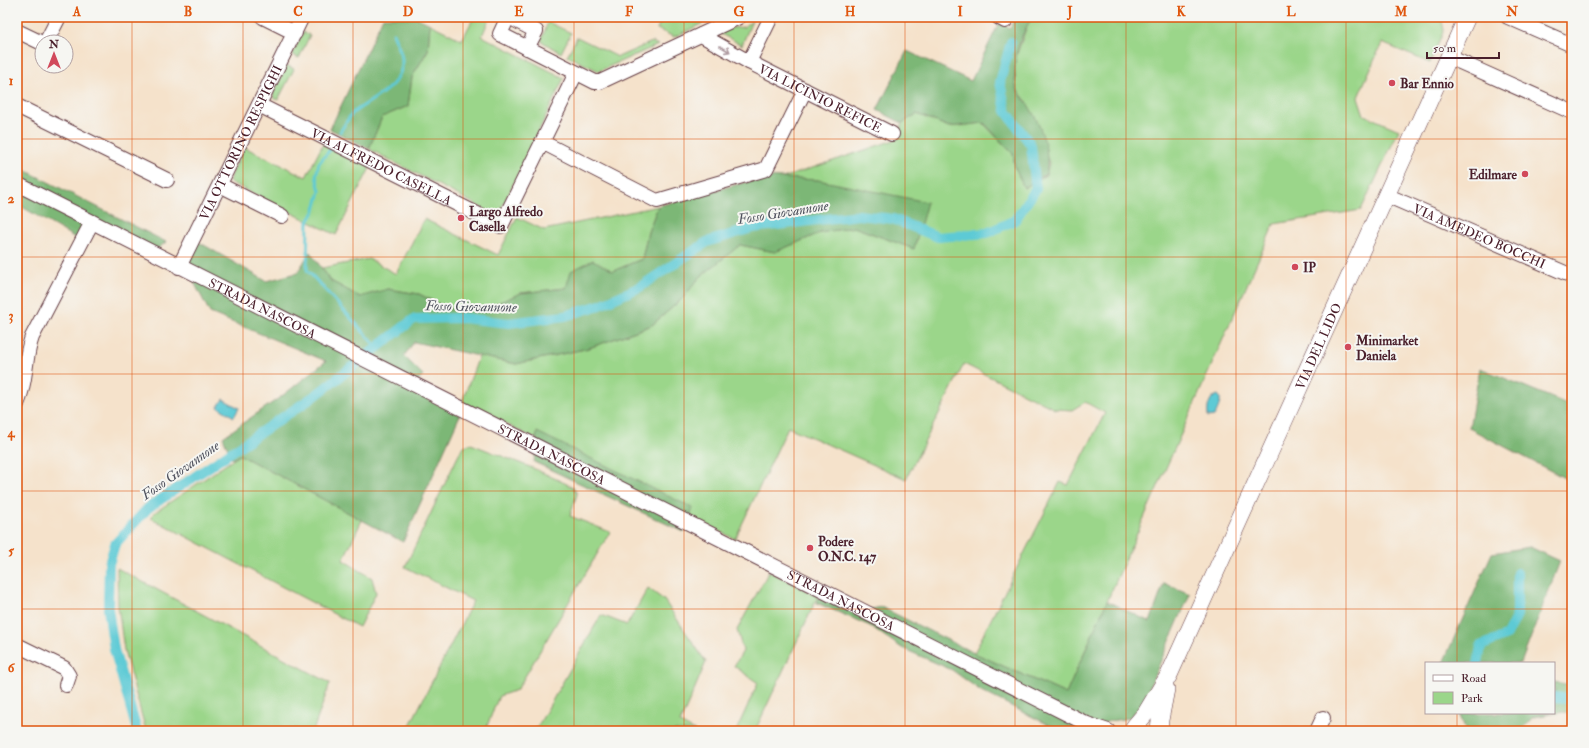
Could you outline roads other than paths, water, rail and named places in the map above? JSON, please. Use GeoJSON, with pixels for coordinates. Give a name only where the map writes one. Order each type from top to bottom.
{"type":"FeatureCollection","features":[{"type":"Feature","properties":{"kind":"main road","name":"VIA DEL LIDO"},"geometry":{"type":"LineString","coordinates":[[1136,730],[1169,675],[1467,17]]}},
{"type":"Feature","properties":{"kind":"main road","name":"VIA DEL LIDO"},"geometry":{"type":"LineString","coordinates":[[1159,731],[1169,675]]}},
{"type":"Feature","properties":{"kind":"street"},"geometry":{"type":"LineString","coordinates":[[50,34],[58,17]]}},
{"type":"Feature","properties":{"kind":"street"},"geometry":{"type":"LineString","coordinates":[[263,17],[295,33]]}},
{"type":"Feature","properties":{"kind":"street","name":"VIA OTTORINO RESPIGHI"},"geometry":{"type":"LineString","coordinates":[[179,267],[302,17]]}},
{"type":"Feature","properties":{"kind":"street"},"geometry":{"type":"LineString","coordinates":[[527,48],[536,31],[508,17],[500,34],[527,48],[576,73],[595,82],[606,81],[739,17]]}},
{"type":"Feature","properties":{"kind":"street","name":"VIA LICINIO REFICE"},"geometry":{"type":"LineString","coordinates":[[749,62],[771,17]]}},
{"type":"Feature","properties":{"kind":"street"},"geometry":{"type":"LineString","coordinates":[[998,17],[1005,20],[1007,17]]}},
{"type":"Feature","properties":{"kind":"street"},"geometry":{"type":"LineString","coordinates":[[1508,17],[1572,45]]}},
{"type":"Feature","properties":{"kind":"street"},"geometry":{"type":"LineString","coordinates":[[17,31],[34,39]]}},
{"type":"Feature","properties":{"kind":"street","name":"VIA LICINIO REFICE"},"geometry":{"type":"LineString","coordinates":[[701,35],[749,62],[892,134]]}},
{"type":"Feature","properties":{"kind":"street"},"geometry":{"type":"LineString","coordinates":[[1449,57],[1572,112]]}},
{"type":"Feature","properties":{"kind":"street","name":"VIA ALFREDO CASELLA"},"geometry":{"type":"LineString","coordinates":[[259,105],[501,226],[576,73]]}},
{"type":"Feature","properties":{"kind":"street"},"geometry":{"type":"LineString","coordinates":[[542,142],[657,201],[766,169],[805,90]]}},
{"type":"Feature","properties":{"kind":"street"},"geometry":{"type":"LineString","coordinates":[[17,106],[167,180]]}},
{"type":"Feature","properties":{"kind":"street","name":"STRADA NASCOSA"},"geometry":{"type":"LineString","coordinates":[[17,184],[179,267],[345,348],[1091,728],[1108,731]]}},
{"type":"Feature","properties":{"kind":"street"},"geometry":{"type":"LineString","coordinates":[[220,185],[282,216]]}},
{"type":"Feature","properties":{"kind":"street","name":"VIA AMEDEO BOCCHI"},"geometry":{"type":"LineString","coordinates":[[1386,195],[1572,276]]}},
{"type":"Feature","properties":{"kind":"street"},"geometry":{"type":"LineString","coordinates":[[17,404],[24,386],[28,352],[32,337],[92,222]]}},
{"type":"Feature","properties":{"kind":"street"},"geometry":{"type":"LineString","coordinates":[[17,645],[64,668],[69,676],[66,684]]}},
{"type":"Feature","properties":{"kind":"street"},"geometry":{"type":"LineString","coordinates":[[1317,731],[1323,718]]}},
{"type":"Feature","properties":{"kind":"water"},"geometry":{"type":"Polygon","coordinates":[[[1218,395],[1220,399],[1217,410],[1214,416],[1208,417],[1210,401],[1218,395]]]}},
{"type":"Feature","properties":{"kind":"water"},"geometry":{"type":"Polygon","coordinates":[[[223,399],[239,408],[234,417],[218,407],[223,399]]]}},
{"type":"Feature","properties":{"kind":"waterway"},"geometry":{"type":"LineString","coordinates":[[340,132],[352,114],[386,91],[398,77],[402,59],[400,49],[393,33]]}},
{"type":"Feature","properties":{"kind":"waterway","name":"Fosso Giovannone"},"geometry":{"type":"LineString","coordinates":[[137,731],[114,649],[108,609],[109,564],[115,544],[148,508],[316,395],[414,319],[462,318],[509,323],[565,316],[600,305],[640,287],[707,242],[752,228],[859,215],[893,219],[938,237],[987,233],[1015,220],[1036,189],[1031,145],[1006,111],[1000,82],[1011,42]]}},
{"type":"Feature","properties":{"kind":"waterway"},"geometry":{"type":"LineString","coordinates":[[333,146],[319,163],[316,176],[320,191],[315,210],[308,222],[307,270],[378,348]]}},
{"type":"Feature","properties":{"kind":"waterway"},"geometry":{"type":"LineString","coordinates":[[1478,662],[1481,646],[1507,635],[1517,615],[1517,573]]}},
{"type":"Feature","properties":{"kind":"waterway"},"geometry":{"type":"LineString","coordinates":[[1555,697],[1572,699]]}},
{"type":"Feature","properties":{"kind":"waterway"},"geometry":{"type":"LineString","coordinates":[[929,731],[930,727]]}},
{"type":"Feature","properties":{"kind":"place","name":"Bar Ennio"},"geometry":{"type":"Point","coordinates":[1392,83]}},
{"type":"Feature","properties":{"kind":"place","name":"Edilmare"},"geometry":{"type":"Point","coordinates":[1525,174]}},
{"type":"Feature","properties":{"kind":"place","name":"Largo Alfredo Casella"},"geometry":{"type":"Point","coordinates":[461,218]}},
{"type":"Feature","properties":{"kind":"place","name":"IP"},"geometry":{"type":"Point","coordinates":[1295,267]}},
{"type":"Feature","properties":{"kind":"place","name":"Minimarket Daniela"},"geometry":{"type":"Point","coordinates":[1348,347]}},
{"type":"Feature","properties":{"kind":"place","name":"Podere O.N.C. 147"},"geometry":{"type":"Point","coordinates":[810,548]}}]}
